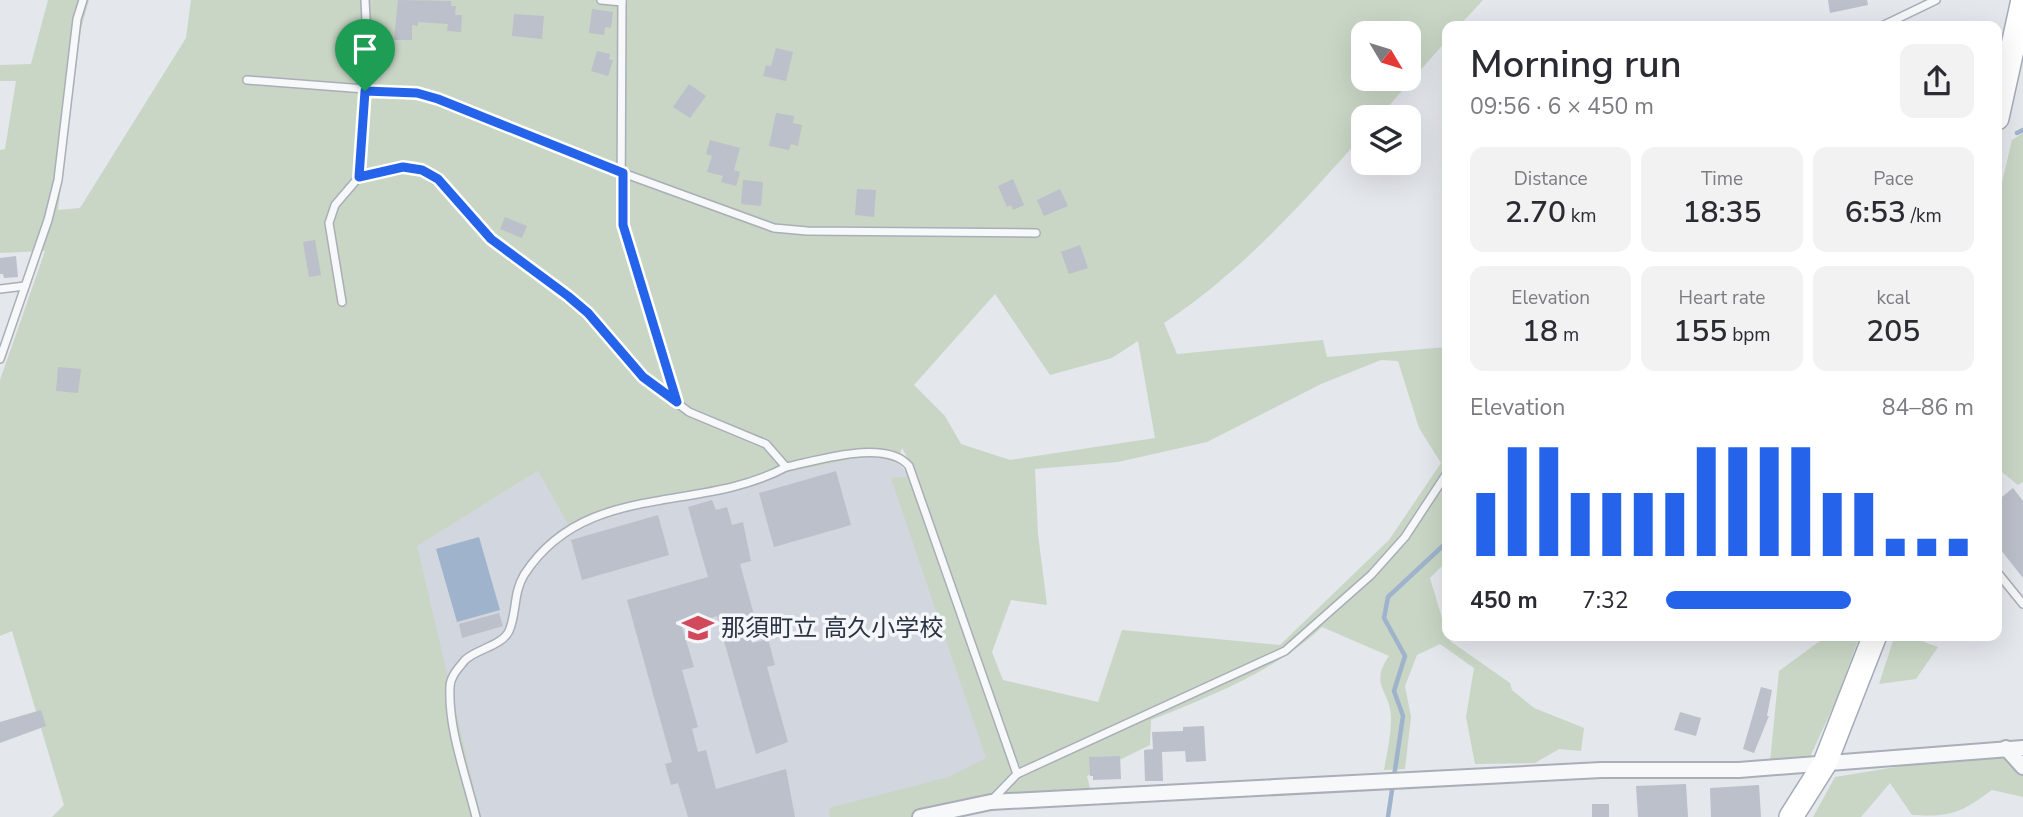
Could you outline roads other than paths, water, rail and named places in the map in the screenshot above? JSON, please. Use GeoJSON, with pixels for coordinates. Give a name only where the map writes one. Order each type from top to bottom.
{"type":"FeatureCollection","features":[{"type":"Feature","properties":{"kind":"main road"},"geometry":{"type":"LineString","coordinates":[[2002,95],[2023,0]]}},
{"type":"Feature","properties":{"kind":"main road"},"geometry":{"type":"LineString","coordinates":[[1791,817],[1825,763],[1873,641]]}},
{"type":"Feature","properties":{"kind":"street"},"geometry":{"type":"LineString","coordinates":[[920,817],[991,802],[1601,770],[1739,770],[2017,746],[2023,767]]}},
{"type":"Feature","properties":{"kind":"lane"},"geometry":{"type":"LineString","coordinates":[[0,359],[58,180],[77,19],[82,0]]}},
{"type":"Feature","properties":{"kind":"lane"},"geometry":{"type":"LineString","coordinates":[[359,177],[368,58],[365,0]]}},
{"type":"Feature","properties":{"kind":"lane"},"geometry":{"type":"LineString","coordinates":[[601,0],[622,1],[623,225],[677,402]]}},
{"type":"Feature","properties":{"kind":"lane"},"geometry":{"type":"LineString","coordinates":[[1892,21],[1936,0]]}},
{"type":"Feature","properties":{"kind":"lane"},"geometry":{"type":"LineString","coordinates":[[247,80],[417,93],[623,173],[786,229],[1037,233]]}},
{"type":"Feature","properties":{"kind":"lane"},"geometry":{"type":"LineString","coordinates":[[342,302],[329,223],[335,205],[359,177],[403,167],[422,170],[438,179],[491,239],[588,313],[643,377],[689,412],[766,444],[786,467]]}},
{"type":"Feature","properties":{"kind":"lane"},"geometry":{"type":"LineString","coordinates":[[0,289],[25,286]]}},
{"type":"Feature","properties":{"kind":"lane"},"geometry":{"type":"LineString","coordinates":[[476,817],[455,729],[449,686],[452,676],[468,657],[504,637],[509,630],[513,600],[523,576],[551,543],[586,518],[643,503],[746,484],[786,467],[875,452],[903,459],[909,466],[1017,774]]}},
{"type":"Feature","properties":{"kind":"lane"},"geometry":{"type":"LineString","coordinates":[[991,802],[1017,774],[1285,651],[1371,575],[1405,537],[1442,481]]}},
{"type":"Feature","properties":{"kind":"lane"},"geometry":{"type":"LineString","coordinates":[[2002,578],[2023,604]]}},
{"type":"Feature","properties":{"kind":"water"},"geometry":{"type":"Polygon","coordinates":[[[479,537],[500,610],[457,622],[436,549],[479,537]]]}},
{"type":"Feature","properties":{"kind":"waterway"},"geometry":{"type":"LineString","coordinates":[[2017,133],[2023,130]]}},
{"type":"Feature","properties":{"kind":"waterway"},"geometry":{"type":"LineString","coordinates":[[1388,817],[1403,716],[1394,691],[1405,656],[1384,618],[1388,597],[1442,547]]}},
{"type":"Feature","properties":{"kind":"place","name":"那須町立 高久小学校"},"geometry":{"type":"Point","coordinates":[698,628]}}]}
